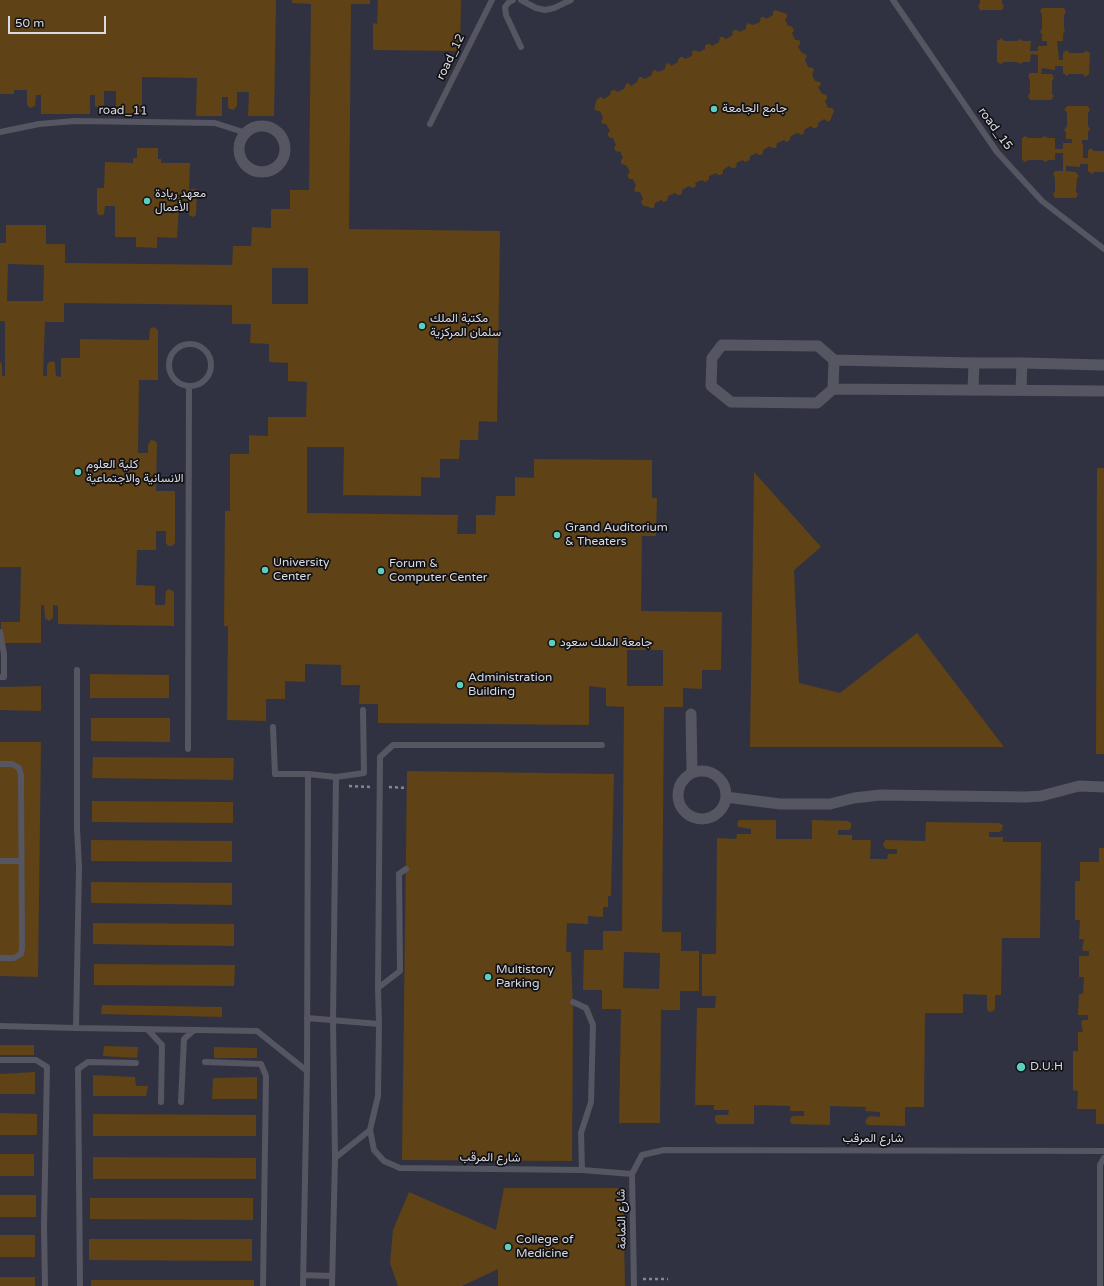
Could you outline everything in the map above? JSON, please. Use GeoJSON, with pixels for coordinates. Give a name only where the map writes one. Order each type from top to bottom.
{"type":"FeatureCollection","features":[{"type":"Feature","properties":{"kind":"street"},"geometry":{"type":"LineString","coordinates":[[260,126],[275,130],[281,136],[285,150],[284,158],[280,165],[273,170],[266,172],[252,170],[246,166],[239,153],[239,146],[246,133],[253,128],[260,126]]}},
{"type":"Feature","properties":{"kind":"street"},"geometry":{"type":"LineString","coordinates":[[1104,365],[1022,362],[974,363],[834,360],[818,346],[722,345],[712,358],[711,372],[711,386],[731,402],[817,403],[833,389],[1021,389],[1104,391]]}},
{"type":"Feature","properties":{"kind":"street"},"geometry":{"type":"LineString","coordinates":[[833,389],[834,360]]}},
{"type":"Feature","properties":{"kind":"street"},"geometry":{"type":"LineString","coordinates":[[1021,389],[1022,362]]}},
{"type":"Feature","properties":{"kind":"street"},"geometry":{"type":"LineString","coordinates":[[973,389],[974,363]]}},
{"type":"Feature","properties":{"kind":"street"},"geometry":{"type":"LineString","coordinates":[[691,714],[692,773]]}},
{"type":"Feature","properties":{"kind":"street"},"geometry":{"type":"LineString","coordinates":[[700,771],[708,772],[716,776],[725,789],[726,797],[724,805],[714,816],[699,819],[686,812],[681,806],[678,799],[678,792],[681,784],[692,773],[700,771]]}},
{"type":"Feature","properties":{"kind":"street"},"geometry":{"type":"LineString","coordinates":[[726,797],[780,804],[830,804],[854,798],[880,795],[1026,797],[1041,796],[1079,786],[1104,787]]}},
{"type":"Feature","properties":{"kind":"lane","name":"road_12"},"geometry":{"type":"LineString","coordinates":[[430,124],[492,0]]}},
{"type":"Feature","properties":{"kind":"lane"},"geometry":{"type":"LineString","coordinates":[[513,0],[505,7],[506,15],[521,47]]}},
{"type":"Feature","properties":{"kind":"lane"},"geometry":{"type":"LineString","coordinates":[[521,0],[536,8],[545,10],[571,0]]}},
{"type":"Feature","properties":{"kind":"lane","name":"road_15"},"geometry":{"type":"LineString","coordinates":[[893,0],[997,152],[1042,201],[1104,249]]}},
{"type":"Feature","properties":{"kind":"lane","name":"road_11"},"geometry":{"type":"LineString","coordinates":[[0,132],[39,124],[75,121],[215,123],[246,133]]}},
{"type":"Feature","properties":{"kind":"lane"},"geometry":{"type":"LineString","coordinates":[[187,344],[194,344],[207,352],[211,366],[210,373],[206,380],[200,384],[189,386],[179,384],[174,380],[168,368],[171,355],[175,350],[187,344]]}},
{"type":"Feature","properties":{"kind":"lane"},"geometry":{"type":"LineString","coordinates":[[188,749],[189,386]]}},
{"type":"Feature","properties":{"kind":"lane"},"geometry":{"type":"LineString","coordinates":[[0,632],[4,654],[2,677]]}},
{"type":"Feature","properties":{"kind":"lane"},"geometry":{"type":"LineString","coordinates":[[76,1028],[79,867],[77,670]]}},
{"type":"Feature","properties":{"kind":"lane"},"geometry":{"type":"LineString","coordinates":[[273,727],[275,774],[308,774],[336,777],[364,773],[363,710]]}},
{"type":"Feature","properties":{"kind":"lane"},"geometry":{"type":"LineString","coordinates":[[335,1158],[370,1130],[378,1096],[380,757],[393,744],[602,745]]}},
{"type":"Feature","properties":{"kind":"lane"},"geometry":{"type":"LineString","coordinates":[[0,764],[12,764],[18,768],[20,775],[22,948],[21,954],[14,958],[0,958]]}},
{"type":"Feature","properties":{"kind":"lane"},"geometry":{"type":"LineString","coordinates":[[302,1286],[307,1071],[308,774]]}},
{"type":"Feature","properties":{"kind":"lane"},"geometry":{"type":"LineString","coordinates":[[332,1286],[335,1158],[333,1020],[336,777]]}},
{"type":"Feature","properties":{"kind":"lane"},"geometry":{"type":"LineString","coordinates":[[0,861],[21,861]]}},
{"type":"Feature","properties":{"kind":"lane"},"geometry":{"type":"LineString","coordinates":[[378,988],[400,970],[399,874],[406,869]]}},
{"type":"Feature","properties":{"kind":"lane"},"geometry":{"type":"LineString","coordinates":[[573,1002],[586,1008],[593,1025],[591,1102],[582,1133],[582,1170]]}},
{"type":"Feature","properties":{"kind":"lane"},"geometry":{"type":"LineString","coordinates":[[307,1018],[379,1024]]}},
{"type":"Feature","properties":{"kind":"lane"},"geometry":{"type":"LineString","coordinates":[[0,1026],[194,1031],[257,1031],[307,1071]]}},
{"type":"Feature","properties":{"kind":"lane"},"geometry":{"type":"LineString","coordinates":[[148,1030],[162,1045],[161,1102]]}},
{"type":"Feature","properties":{"kind":"lane"},"geometry":{"type":"LineString","coordinates":[[181,1102],[184,1040],[194,1031]]}},
{"type":"Feature","properties":{"kind":"lane"},"geometry":{"type":"LineString","coordinates":[[0,1060],[36,1060],[47,1067],[44,1226],[45,1286]]}},
{"type":"Feature","properties":{"kind":"lane"},"geometry":{"type":"LineString","coordinates":[[80,1286],[78,1069],[88,1062],[136,1063]]}},
{"type":"Feature","properties":{"kind":"lane"},"geometry":{"type":"LineString","coordinates":[[205,1062],[261,1064],[266,1076],[263,1286]]}},
{"type":"Feature","properties":{"kind":"lane","name":"شارع المرقب"},"geometry":{"type":"LineString","coordinates":[[370,1130],[374,1150],[384,1161],[400,1168],[582,1170],[632,1174]]}},
{"type":"Feature","properties":{"kind":"lane","name":"شارع المرقب"},"geometry":{"type":"LineString","coordinates":[[642,1155],[664,1150],[1104,1151]]}},
{"type":"Feature","properties":{"kind":"lane","name":"شارع الثمامة"},"geometry":{"type":"LineString","coordinates":[[634,1286],[632,1174],[642,1155]]}},
{"type":"Feature","properties":{"kind":"lane"},"geometry":{"type":"LineString","coordinates":[[1100,1286],[1100,1165],[1104,1158]]}},
{"type":"Feature","properties":{"kind":"lane"},"geometry":{"type":"LineString","coordinates":[[303,1275],[332,1276]]}},
{"type":"Feature","properties":{"kind":"path"},"geometry":{"type":"LineString","coordinates":[[638,1279],[668,1279]]}},
{"type":"Feature","properties":{"kind":"shaded area","name":"جامعة الملك سعود"},"geometry":{"type":"Polygon","coordinates":[[[0,0],[1104,0],[1104,1286],[0,1286],[0,0]]]}},
{"type":"Feature","properties":{"kind":"building"},"geometry":{"type":"Polygon","coordinates":[[[0,0],[276,0],[274,116],[248,116],[249,92],[237,92],[237,106],[233,110],[228,108],[228,97],[222,97],[222,116],[196,116],[197,78],[142,77],[142,115],[116,114],[116,91],[104,91],[104,105],[101,109],[95,106],[95,95],[90,95],[90,114],[41,114],[41,95],[36,95],[35,106],[30,108],[27,105],[27,90],[14,90],[14,94],[0,94],[0,0]]]}},
{"type":"Feature","properties":{"kind":"building"},"geometry":{"type":"Polygon","coordinates":[[[292,0],[370,0],[370,4],[351,4],[349,229],[500,231],[497,422],[479,421],[478,440],[460,440],[459,459],[440,459],[440,478],[421,477],[421,496],[343,495],[344,447],[307,447],[307,513],[458,515],[457,534],[476,534],[476,515],[495,515],[496,496],[515,496],[515,477],[534,478],[534,459],[652,460],[652,498],[657,498],[656,536],[642,536],[641,611],[722,612],[721,670],[702,670],[702,689],[683,688],[683,707],[664,707],[662,932],[681,932],[681,951],[699,951],[699,991],[680,991],[680,1010],[661,1010],[660,1123],[619,1123],[621,1009],[602,1009],[602,990],[583,990],[584,950],[603,950],[603,931],[622,931],[624,707],[606,706],[606,688],[589,686],[589,725],[378,723],[378,704],[359,704],[360,685],[341,685],[341,665],[305,664],[305,682],[285,681],[285,699],[266,699],[266,721],[227,720],[228,626],[224,626],[225,511],[230,511],[230,454],[249,454],[249,435],[268,436],[268,417],[306,417],[307,382],[288,381],[288,363],[269,362],[269,344],[250,343],[251,324],[232,324],[232,305],[64,303],[64,322],[45,322],[43,376],[47,376],[47,365],[49,362],[53,361],[55,363],[56,376],[61,377],[61,358],[80,358],[80,339],[149,340],[150,329],[154,327],[158,330],[158,380],[139,380],[138,453],[148,453],[148,445],[151,440],[157,443],[156,491],[175,491],[175,543],[172,546],[168,546],[166,543],[166,531],[156,531],[156,550],[137,550],[136,585],[155,586],[155,605],[165,605],[166,591],[169,589],[173,591],[174,626],[58,624],[58,606],[53,605],[53,618],[49,621],[45,618],[44,605],[41,605],[41,643],[1,643],[1,622],[20,622],[21,567],[0,567],[0,361],[2,365],[2,376],[5,376],[5,321],[0,321],[0,243],[6,243],[6,225],[46,225],[46,244],[65,244],[65,263],[232,265],[233,246],[251,246],[252,227],[271,228],[271,209],[290,209],[290,190],[309,190],[311,4],[292,3],[292,0]],[[8,264],[7,301],[43,301],[44,265],[8,264]],[[272,268],[272,304],[308,304],[308,268],[272,268]],[[627,650],[627,686],[663,686],[663,650],[627,650]],[[624,952],[623,988],[659,989],[660,953],[624,952]]]}},
{"type":"Feature","properties":{"kind":"building"},"geometry":{"type":"Polygon","coordinates":[[[378,0],[461,0],[460,51],[373,50],[373,23],[377,24],[378,0]]]}},
{"type":"Feature","properties":{"kind":"building"},"geometry":{"type":"Polygon","coordinates":[[[980,0],[1002,0],[1002,4],[1004,6],[1002,10],[980,10],[978,6],[980,4],[980,0]]]}},
{"type":"Feature","properties":{"kind":"building"},"geometry":{"type":"Polygon","coordinates":[[[1042,8],[1064,8],[1066,12],[1064,15],[1065,30],[1063,34],[1063,41],[1057,41],[1059,60],[1063,60],[1063,53],[1066,50],[1070,53],[1083,53],[1086,51],[1090,53],[1089,74],[1085,77],[1083,74],[1069,74],[1067,76],[1063,73],[1063,66],[1055,66],[1055,70],[1042,68],[1041,74],[1052,74],[1054,78],[1052,81],[1052,94],[1054,96],[1051,100],[1030,100],[1028,96],[1030,93],[1030,80],[1028,76],[1030,73],[1038,73],[1038,55],[1031,54],[1030,62],[1023,62],[1021,64],[1017,62],[1004,62],[1001,64],[997,62],[997,41],[1002,38],[1004,41],[1017,41],[1019,39],[1023,41],[1031,41],[1030,51],[1038,51],[1038,46],[1047,46],[1047,41],[1042,41],[1042,34],[1040,32],[1042,28],[1042,14],[1040,11],[1042,8]]]}},
{"type":"Feature","properties":{"kind":"building","name":"جامع الجامعة"},"geometry":{"type":"Polygon","coordinates":[[[775,10],[787,14],[785,19],[788,26],[793,28],[794,31],[792,33],[795,40],[800,41],[798,47],[802,53],[807,56],[805,60],[808,67],[813,68],[814,71],[812,74],[815,81],[820,82],[821,84],[818,87],[822,94],[827,96],[825,101],[828,108],[832,108],[834,110],[831,119],[828,122],[824,119],[818,123],[816,128],[811,126],[804,130],[802,135],[797,133],[791,136],[789,141],[786,142],[784,140],[777,143],[776,148],[772,148],[770,146],[763,150],[761,155],[758,155],[757,153],[750,156],[748,161],[745,162],[743,160],[736,163],[737,165],[735,168],[729,166],[723,170],[721,175],[716,173],[709,176],[709,179],[705,182],[702,180],[695,183],[696,186],[693,188],[689,186],[682,190],[680,195],[675,193],[668,196],[667,201],[663,202],[662,200],[655,203],[654,208],[643,206],[641,202],[643,199],[640,192],[636,192],[634,190],[636,185],[633,179],[628,177],[630,172],[626,165],[621,163],[623,158],[620,151],[617,152],[615,150],[614,147],[616,145],[613,138],[608,136],[610,131],[606,124],[601,122],[603,118],[600,111],[594,109],[597,99],[601,97],[604,99],[610,95],[611,91],[615,90],[617,92],[624,89],[628,83],[631,86],[637,82],[639,77],[644,79],[651,76],[655,70],[658,72],[665,69],[666,64],[669,63],[671,66],[678,62],[680,57],[685,59],[692,56],[692,52],[694,50],[699,52],[705,49],[707,44],[712,46],[719,42],[720,37],[726,39],[733,35],[732,33],[734,30],[739,32],[746,29],[748,23],[753,25],[760,22],[761,17],[766,19],[773,15],[775,10]]]}},
{"type":"Feature","properties":{"kind":"building"},"geometry":{"type":"Polygon","coordinates":[[[1067,106],[1088,106],[1090,110],[1088,113],[1088,126],[1090,129],[1088,132],[1088,140],[1082,140],[1083,158],[1088,158],[1088,151],[1090,148],[1094,151],[1104,151],[1104,172],[1094,172],[1092,174],[1088,171],[1088,164],[1080,164],[1080,167],[1066,166],[1066,171],[1076,172],[1079,176],[1077,178],[1076,192],[1078,194],[1076,198],[1055,198],[1053,194],[1055,191],[1055,178],[1053,174],[1055,171],[1063,171],[1063,153],[1055,153],[1055,160],[1048,160],[1046,162],[1042,160],[1028,160],[1026,162],[1022,160],[1022,138],[1026,136],[1028,138],[1042,138],[1044,136],[1048,138],[1055,138],[1055,149],[1063,149],[1063,143],[1072,143],[1072,139],[1066,139],[1066,132],[1064,130],[1067,126],[1067,112],[1064,110],[1067,106]]]}},
{"type":"Feature","properties":{"kind":"building","name":"معهد ريادة الأعمال"},"geometry":{"type":"Polygon","coordinates":[[[137,148],[158,148],[158,159],[161,159],[161,163],[190,163],[189,189],[197,189],[196,215],[193,217],[189,215],[188,207],[179,207],[177,238],[157,237],[157,248],[136,247],[136,237],[115,237],[115,206],[105,206],[104,214],[102,215],[97,213],[97,188],[104,188],[105,162],[133,163],[133,158],[137,158],[137,148]]]}},
{"type":"Feature","properties":{"kind":"building"},"geometry":{"type":"Polygon","coordinates":[[[1097,468],[1104,468],[1104,754],[1096,754],[1097,468]]]}},
{"type":"Feature","properties":{"kind":"building"},"geometry":{"type":"Polygon","coordinates":[[[754,472],[821,547],[794,570],[799,683],[840,693],[917,633],[1004,747],[750,747],[754,472]]]}},
{"type":"Feature","properties":{"kind":"building"},"geometry":{"type":"Polygon","coordinates":[[[90,674],[169,675],[169,698],[90,698],[90,674]]]}},
{"type":"Feature","properties":{"kind":"building"},"geometry":{"type":"Polygon","coordinates":[[[41,686],[41,711],[0,710],[0,687],[41,686]]]}},
{"type":"Feature","properties":{"kind":"building"},"geometry":{"type":"Polygon","coordinates":[[[91,718],[170,718],[170,742],[91,741],[91,718]]]}},
{"type":"Feature","properties":{"kind":"building"},"geometry":{"type":"Polygon","coordinates":[[[0,742],[41,742],[38,977],[0,976],[0,742]]]}},
{"type":"Feature","properties":{"kind":"building"},"geometry":{"type":"Polygon","coordinates":[[[93,757],[234,758],[233,780],[92,778],[93,757]]]}},
{"type":"Feature","properties":{"kind":"building","name":"Multistory Parking"},"geometry":{"type":"Polygon","coordinates":[[[407,771],[614,774],[611,896],[608,896],[608,907],[603,907],[603,917],[588,916],[588,924],[567,923],[566,952],[571,952],[573,1011],[572,1161],[402,1160],[407,771]]]}},
{"type":"Feature","properties":{"kind":"building"},"geometry":{"type":"Polygon","coordinates":[[[92,801],[233,802],[233,823],[92,822],[92,801]]]}},
{"type":"Feature","properties":{"kind":"building"},"geometry":{"type":"Polygon","coordinates":[[[739,820],[776,820],[776,839],[812,839],[812,820],[848,821],[851,823],[851,828],[849,830],[838,830],[838,835],[852,835],[852,840],[871,840],[870,859],[887,859],[888,854],[897,854],[897,849],[887,849],[884,847],[883,843],[886,840],[925,841],[926,822],[999,823],[1003,825],[1002,830],[999,832],[989,832],[989,837],[1003,837],[1003,842],[1041,842],[1040,938],[1002,938],[1001,995],[995,995],[995,1009],[993,1011],[989,1012],[987,1009],[987,995],[963,994],[963,1013],[925,1013],[924,1107],[905,1107],[905,1126],[868,1125],[865,1122],[867,1118],[870,1116],[880,1117],[880,1112],[865,1111],[866,1107],[830,1106],[830,1125],[792,1124],[790,1122],[791,1117],[804,1116],[804,1111],[790,1111],[790,1106],[754,1105],[754,1124],[718,1124],[715,1121],[715,1116],[728,1115],[729,1110],[714,1110],[714,1105],[695,1105],[697,1008],[715,1008],[716,996],[702,996],[702,954],[716,954],[717,838],[736,839],[737,834],[751,834],[751,829],[738,827],[737,824],[739,820]]]}},
{"type":"Feature","properties":{"kind":"building"},"geometry":{"type":"Polygon","coordinates":[[[91,840],[232,841],[232,862],[91,861],[91,840]]]}},
{"type":"Feature","properties":{"kind":"building"},"geometry":{"type":"Polygon","coordinates":[[[1099,848],[1104,848],[1104,1124],[1096,1124],[1096,1109],[1077,1109],[1078,1091],[1073,1090],[1073,1051],[1078,1051],[1078,1032],[1083,1032],[1081,1022],[1083,1020],[1088,1020],[1088,1015],[1078,1015],[1079,994],[1083,994],[1084,977],[1079,977],[1079,956],[1089,956],[1089,951],[1082,950],[1084,939],[1079,939],[1080,920],[1075,920],[1075,881],[1080,881],[1080,862],[1099,862],[1099,848]]]}},
{"type":"Feature","properties":{"kind":"building"},"geometry":{"type":"Polygon","coordinates":[[[91,882],[232,883],[232,905],[91,903],[91,882]]]}},
{"type":"Feature","properties":{"kind":"building"},"geometry":{"type":"Polygon","coordinates":[[[93,923],[234,924],[234,946],[93,944],[93,923]]]}},
{"type":"Feature","properties":{"kind":"building"},"geometry":{"type":"Polygon","coordinates":[[[94,964],[235,965],[234,986],[94,985],[94,964]]]}},
{"type":"Feature","properties":{"kind":"building"},"geometry":{"type":"Polygon","coordinates":[[[102,1005],[222,1007],[222,1017],[101,1014],[102,1005]]]}},
{"type":"Feature","properties":{"kind":"building"},"geometry":{"type":"Polygon","coordinates":[[[0,1045],[34,1045],[34,1055],[0,1055],[0,1045]]]}},
{"type":"Feature","properties":{"kind":"building"},"geometry":{"type":"Polygon","coordinates":[[[104,1046],[138,1047],[137,1058],[103,1056],[104,1046]]]}},
{"type":"Feature","properties":{"kind":"building"},"geometry":{"type":"Polygon","coordinates":[[[214,1047],[257,1048],[257,1058],[214,1058],[214,1047]]]}},
{"type":"Feature","properties":{"kind":"building"},"geometry":{"type":"Polygon","coordinates":[[[35,1072],[35,1094],[0,1094],[0,1074],[35,1072]]]}},
{"type":"Feature","properties":{"kind":"building"},"geometry":{"type":"Polygon","coordinates":[[[93,1075],[135,1077],[136,1086],[148,1086],[146,1096],[93,1096],[93,1075]]]}},
{"type":"Feature","properties":{"kind":"building"},"geometry":{"type":"Polygon","coordinates":[[[257,1077],[257,1099],[212,1099],[213,1078],[257,1077]]]}},
{"type":"Feature","properties":{"kind":"building"},"geometry":{"type":"Polygon","coordinates":[[[0,1113],[37,1114],[37,1135],[0,1135],[0,1113]]]}},
{"type":"Feature","properties":{"kind":"building"},"geometry":{"type":"Polygon","coordinates":[[[93,1114],[256,1115],[256,1136],[93,1136],[93,1114]]]}},
{"type":"Feature","properties":{"kind":"building"},"geometry":{"type":"Polygon","coordinates":[[[0,1154],[34,1154],[34,1176],[0,1176],[0,1154]]]}},
{"type":"Feature","properties":{"kind":"building"},"geometry":{"type":"Polygon","coordinates":[[[93,1157],[256,1158],[256,1179],[93,1179],[93,1157]]]}},
{"type":"Feature","properties":{"kind":"building","name":"College of Medicine"},"geometry":{"type":"Polygon","coordinates":[[[504,1188],[623,1188],[625,1286],[498,1286],[498,1269],[462,1286],[398,1286],[390,1263],[393,1230],[409,1192],[496,1230],[504,1188]]]}},
{"type":"Feature","properties":{"kind":"building"},"geometry":{"type":"Polygon","coordinates":[[[0,1195],[36,1195],[36,1217],[0,1217],[0,1195]]]}},
{"type":"Feature","properties":{"kind":"building"},"geometry":{"type":"Polygon","coordinates":[[[90,1198],[253,1198],[253,1220],[90,1219],[90,1198]]]}},
{"type":"Feature","properties":{"kind":"building"},"geometry":{"type":"Polygon","coordinates":[[[0,1235],[35,1235],[35,1257],[0,1257],[0,1235]]]}},
{"type":"Feature","properties":{"kind":"building"},"geometry":{"type":"Polygon","coordinates":[[[89,1239],[252,1239],[252,1261],[89,1260],[89,1239]]]}},
{"type":"Feature","properties":{"kind":"building"},"geometry":{"type":"Polygon","coordinates":[[[0,1277],[35,1277],[35,1286],[0,1286],[0,1277]]]}},
{"type":"Feature","properties":{"kind":"building"},"geometry":{"type":"Polygon","coordinates":[[[91,1280],[254,1280],[254,1286],[91,1286],[91,1280]]]}},
{"type":"Feature","properties":{"kind":"place","name":"جامع الجامعة"},"geometry":{"type":"Point","coordinates":[714,109]}},
{"type":"Feature","properties":{"kind":"place","name":"معهد ريادة الأعمال"},"geometry":{"type":"Point","coordinates":[147,201]}},
{"type":"Feature","properties":{"kind":"place","name":"مكتبة الملك سلمان المركزية"},"geometry":{"type":"Point","coordinates":[422,326]}},
{"type":"Feature","properties":{"kind":"place","name":"كلية العلوم الانسانية والاجتماعية"},"geometry":{"type":"Point","coordinates":[78,472]}},
{"type":"Feature","properties":{"kind":"place","name":"Grand Auditorium & Theaters"},"geometry":{"type":"Point","coordinates":[557,535]}},
{"type":"Feature","properties":{"kind":"place","name":"University Center"},"geometry":{"type":"Point","coordinates":[265,570]}},
{"type":"Feature","properties":{"kind":"place","name":"Forum & Computer Center"},"geometry":{"type":"Point","coordinates":[381,571]}},
{"type":"Feature","properties":{"kind":"place","name":"جامعة الملك سعود"},"geometry":{"type":"Point","coordinates":[552,643]}},
{"type":"Feature","properties":{"kind":"place","name":"Administration Building"},"geometry":{"type":"Point","coordinates":[460,685]}},
{"type":"Feature","properties":{"kind":"place","name":"Multistory Parking"},"geometry":{"type":"Point","coordinates":[488,977]}},
{"type":"Feature","properties":{"kind":"place","name":"D.U.H"},"geometry":{"type":"Point","coordinates":[1021,1067]}},
{"type":"Feature","properties":{"kind":"place","name":"College of Medicine"},"geometry":{"type":"Point","coordinates":[508,1247]}}]}
